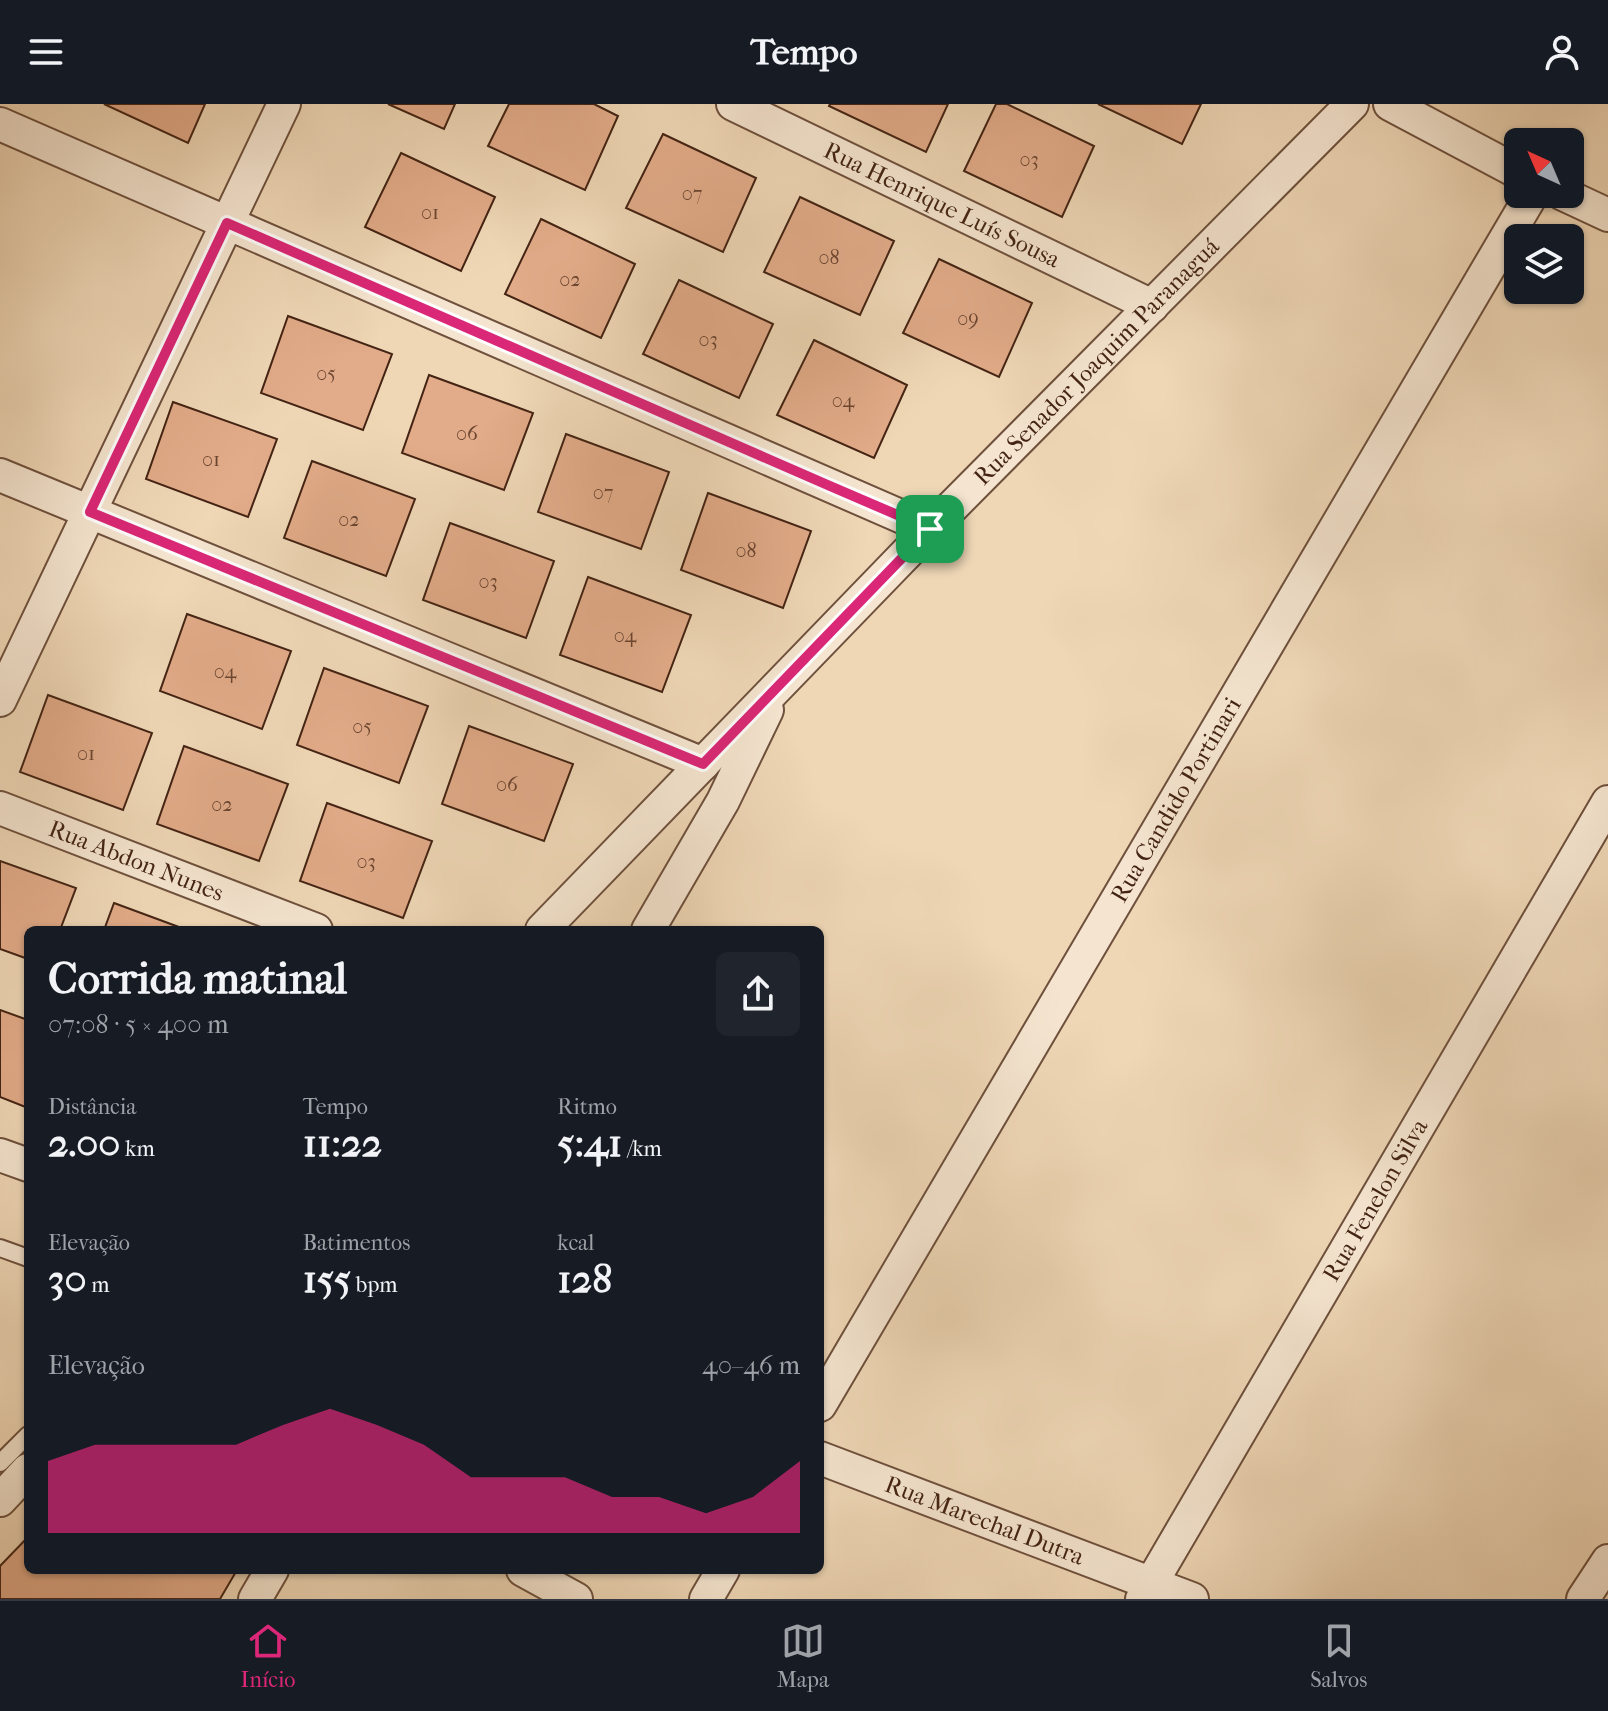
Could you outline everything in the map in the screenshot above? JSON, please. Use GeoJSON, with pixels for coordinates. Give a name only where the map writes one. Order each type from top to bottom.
{"type":"FeatureCollection","features":[{"type":"Feature","properties":{"kind":"street"},"geometry":{"type":"LineString","coordinates":[[0,700],[284,104]]}},
{"type":"Feature","properties":{"kind":"street","name":"Rua Henrique Luís Sousa"},"geometry":{"type":"LineString","coordinates":[[733,104],[1152,306]]}},
{"type":"Feature","properties":{"kind":"street","name":"Rua Senador Joaquim Paranaguá"},"geometry":{"type":"LineString","coordinates":[[546,926],[930,529],[1352,104]]}},
{"type":"Feature","properties":{"kind":"street"},"geometry":{"type":"LineString","coordinates":[[1390,104],[1504,165]]}},
{"type":"Feature","properties":{"kind":"street"},"geometry":{"type":"LineString","coordinates":[[0,124],[930,529]]}},
{"type":"Feature","properties":{"kind":"street"},"geometry":{"type":"LineString","coordinates":[[1584,204],[1608,215]]}},
{"type":"Feature","properties":{"kind":"street","name":"Rua Candido Portinari"},"geometry":{"type":"LineString","coordinates":[[824,1398],[1524,208]]}},
{"type":"Feature","properties":{"kind":"street"},"geometry":{"type":"LineString","coordinates":[[0,475],[703,764]]}},
{"type":"Feature","properties":{"kind":"street"},"geometry":{"type":"LineString","coordinates":[[650,926],[723,801],[781,682]]}},
{"type":"Feature","properties":{"kind":"street","name":"Rua Fenelon Silva"},"geometry":{"type":"LineString","coordinates":[[1147,1591],[1608,802]]}},
{"type":"Feature","properties":{"kind":"street","name":"Rua Abdon Nunes"},"geometry":{"type":"LineString","coordinates":[[0,808],[306,926]]}},
{"type":"Feature","properties":{"kind":"street"},"geometry":{"type":"LineString","coordinates":[[0,1155],[24,1164]]}},
{"type":"Feature","properties":{"kind":"street","name":"Rua Marechal Dutra"},"geometry":{"type":"LineString","coordinates":[[824,1460],[1147,1591],[1192,1599]]}},
{"type":"Feature","properties":{"kind":"street"},"geometry":{"type":"LineString","coordinates":[[0,1500],[24,1474]]}},
{"type":"Feature","properties":{"kind":"street"},"geometry":{"type":"LineString","coordinates":[[1583,1599],[1608,1561]]}},
{"type":"Feature","properties":{"kind":"street"},"geometry":{"type":"LineString","coordinates":[[255,1599],[270,1574]]}},
{"type":"Feature","properties":{"kind":"street"},"geometry":{"type":"LineString","coordinates":[[530,1574],[576,1599]]}},
{"type":"Feature","properties":{"kind":"street"},"geometry":{"type":"LineString","coordinates":[[706,1599],[721,1574]]}},
{"type":"Feature","properties":{"kind":"lane"},"geometry":{"type":"LineString","coordinates":[[0,1248],[24,1257]]}},
{"type":"Feature","properties":{"kind":"lane"},"geometry":{"type":"LineString","coordinates":[[0,1463],[24,1439]]}},
{"type":"Feature","properties":{"kind":"building"},"geometry":{"type":"Polygon","coordinates":[[[104,104],[205,104],[188,143],[104,104]]]}},
{"type":"Feature","properties":{"kind":"building"},"geometry":{"type":"Polygon","coordinates":[[[388,104],[455,104],[444,129],[388,104]]]}},
{"type":"Feature","properties":{"kind":"building"},"geometry":{"type":"Polygon","coordinates":[[[509,104],[594,104],[618,116],[585,190],[488,146],[509,104]]]}},
{"type":"Feature","properties":{"kind":"building"},"geometry":{"type":"Polygon","coordinates":[[[830,104],[948,104],[926,152],[830,104]]]}},
{"type":"Feature","properties":{"kind":"building"},"geometry":{"type":"Polygon","coordinates":[[[996,104],[1007,104],[1094,146],[1062,217],[964,171],[996,104]]]}},
{"type":"Feature","properties":{"kind":"building"},"geometry":{"type":"Polygon","coordinates":[[[1098,104],[1201,104],[1182,144],[1098,104]]]}},
{"type":"Feature","properties":{"kind":"building"},"geometry":{"type":"Polygon","coordinates":[[[663,134],[756,178],[723,252],[626,208],[663,134]]]}},
{"type":"Feature","properties":{"kind":"building"},"geometry":{"type":"Polygon","coordinates":[[[401,153],[495,197],[461,271],[365,227],[401,153]]]}},
{"type":"Feature","properties":{"kind":"building"},"geometry":{"type":"Polygon","coordinates":[[[800,197],[894,241],[860,315],[764,272],[800,197]]]}},
{"type":"Feature","properties":{"kind":"building"},"geometry":{"type":"Polygon","coordinates":[[[541,219],[635,264],[601,338],[505,294],[541,219]]]}},
{"type":"Feature","properties":{"kind":"building"},"geometry":{"type":"Polygon","coordinates":[[[939,259],[1032,303],[999,377],[903,333],[939,259]]]}},
{"type":"Feature","properties":{"kind":"building"},"geometry":{"type":"Polygon","coordinates":[[[679,280],[773,324],[739,398],[643,354],[679,280]]]}},
{"type":"Feature","properties":{"kind":"building"},"geometry":{"type":"Polygon","coordinates":[[[288,316],[392,354],[363,430],[261,393],[288,316]]]}},
{"type":"Feature","properties":{"kind":"building"},"geometry":{"type":"Polygon","coordinates":[[[814,340],[907,385],[874,458],[777,415],[814,340]]]}},
{"type":"Feature","properties":{"kind":"building"},"geometry":{"type":"Polygon","coordinates":[[[429,375],[533,413],[504,490],[402,453],[429,375]]]}},
{"type":"Feature","properties":{"kind":"building"},"geometry":{"type":"Polygon","coordinates":[[[173,402],[277,439],[248,517],[146,479],[173,402]]]}},
{"type":"Feature","properties":{"kind":"building"},"geometry":{"type":"Polygon","coordinates":[[[566,434],[669,472],[641,549],[538,512],[566,434]]]}},
{"type":"Feature","properties":{"kind":"building"},"geometry":{"type":"Polygon","coordinates":[[[312,461],[415,499],[386,576],[284,538],[312,461]]]}},
{"type":"Feature","properties":{"kind":"building"},"geometry":{"type":"Polygon","coordinates":[[[708,493],[811,531],[783,608],[681,570],[708,493]]]}},
{"type":"Feature","properties":{"kind":"building"},"geometry":{"type":"Polygon","coordinates":[[[450,523],[554,561],[526,638],[423,600],[450,523]]]}},
{"type":"Feature","properties":{"kind":"building"},"geometry":{"type":"Polygon","coordinates":[[[588,577],[691,615],[662,692],[560,655],[588,577]]]}},
{"type":"Feature","properties":{"kind":"building"},"geometry":{"type":"Polygon","coordinates":[[[187,614],[291,651],[262,729],[160,691],[187,614]]]}},
{"type":"Feature","properties":{"kind":"building"},"geometry":{"type":"Polygon","coordinates":[[[324,668],[428,706],[399,783],[297,745],[324,668]]]}},
{"type":"Feature","properties":{"kind":"building"},"geometry":{"type":"Polygon","coordinates":[[[48,695],[152,733],[123,810],[20,772],[48,695]]]}},
{"type":"Feature","properties":{"kind":"building"},"geometry":{"type":"Polygon","coordinates":[[[469,726],[573,764],[544,841],[442,804],[469,726]]]}},
{"type":"Feature","properties":{"kind":"building"},"geometry":{"type":"Polygon","coordinates":[[[184,746],[288,784],[259,861],[157,824],[184,746]]]}},
{"type":"Feature","properties":{"kind":"building"},"geometry":{"type":"Polygon","coordinates":[[[327,803],[432,841],[403,918],[300,881],[327,803]]]}},
{"type":"Feature","properties":{"kind":"building"},"geometry":{"type":"Polygon","coordinates":[[[0,861],[76,888],[62,926],[24,926],[24,958],[0,949],[0,861]]]}},
{"type":"Feature","properties":{"kind":"building"},"geometry":{"type":"Polygon","coordinates":[[[114,903],[176,926],[105,926],[114,903]]]}},
{"type":"Feature","properties":{"kind":"building"},"geometry":{"type":"Polygon","coordinates":[[[0,1010],[24,1019],[24,1106],[0,1097],[0,1010]]]}},
{"type":"Feature","properties":{"kind":"building"},"geometry":{"type":"Polygon","coordinates":[[[24,1541],[24,1574],[235,1574],[220,1599],[0,1599],[0,1566],[24,1541]]]}},
{"type":"Feature","properties":{"kind":"route"},"geometry":{"type":"LineString","coordinates":[[227,223],[930,529],[703,764],[90,512],[227,223]]}}]}
